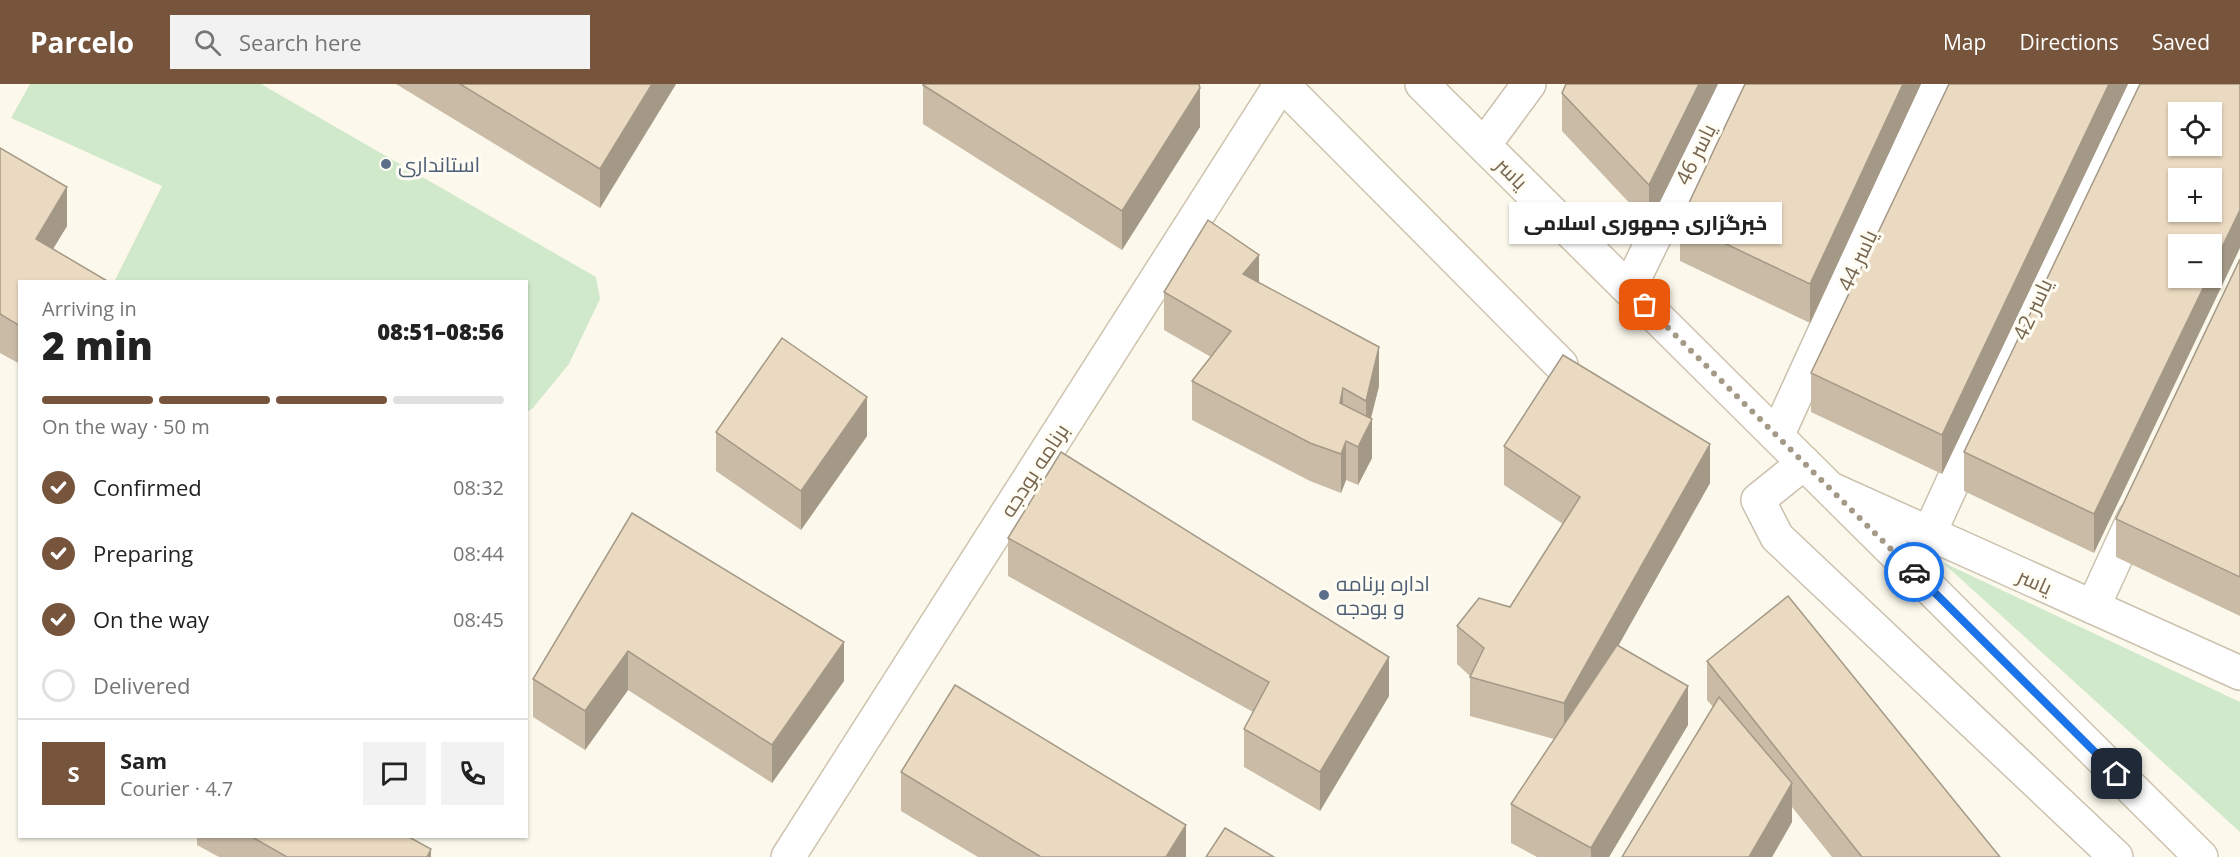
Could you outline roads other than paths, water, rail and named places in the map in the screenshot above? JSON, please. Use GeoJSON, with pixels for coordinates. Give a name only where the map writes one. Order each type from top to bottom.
{"type":"FeatureCollection","features":[{"type":"Feature","properties":{"kind":"main road"},"geometry":{"type":"LineString","coordinates":[[1281,84],[1561,365]]}},
{"type":"Feature","properties":{"kind":"main road","name":"برنامه بودجه"},"geometry":{"type":"LineString","coordinates":[[788,857],[1281,84]]}},
{"type":"Feature","properties":{"kind":"main road","name":"یاسر"},"geometry":{"type":"LineString","coordinates":[[1422,84],[2201,857]]}},
{"type":"Feature","properties":{"kind":"main road"},"geometry":{"type":"LineString","coordinates":[[1484,146],[1529,84]]}},
{"type":"Feature","properties":{"kind":"main road","name":"یاسر 46"},"geometry":{"type":"LineString","coordinates":[[1629,289],[1729,84]]}},
{"type":"Feature","properties":{"kind":"main road","name":"یاسر 44"},"geometry":{"type":"LineString","coordinates":[[1777,436],[1938,84]]}},
{"type":"Feature","properties":{"kind":"main road","name":"یاسر 42"},"geometry":{"type":"LineString","coordinates":[[1929,534],[2135,84]]}},
{"type":"Feature","properties":{"kind":"main road"},"geometry":{"type":"LineString","coordinates":[[1804,463],[1758,500],[1777,537],[2116,857]]}},
{"type":"Feature","properties":{"kind":"main road","name":"یاسر"},"geometry":{"type":"LineString","coordinates":[[1831,490],[2240,673]]}},
{"type":"Feature","properties":{"kind":"main road"},"geometry":{"type":"LineString","coordinates":[[2093,607],[2147,490]]}},
{"type":"Feature","properties":{"kind":"place","name":"استانداری"},"geometry":{"type":"Point","coordinates":[386,164]}},
{"type":"Feature","properties":{"kind":"place","name":"خبرگزاری جمهوری اسلامی"},"geometry":{"type":"Point","coordinates":[1645,305]}},
{"type":"Feature","properties":{"kind":"place","name":"اداره برنامه و بودجه"},"geometry":{"type":"Point","coordinates":[1324,595]}}]}
